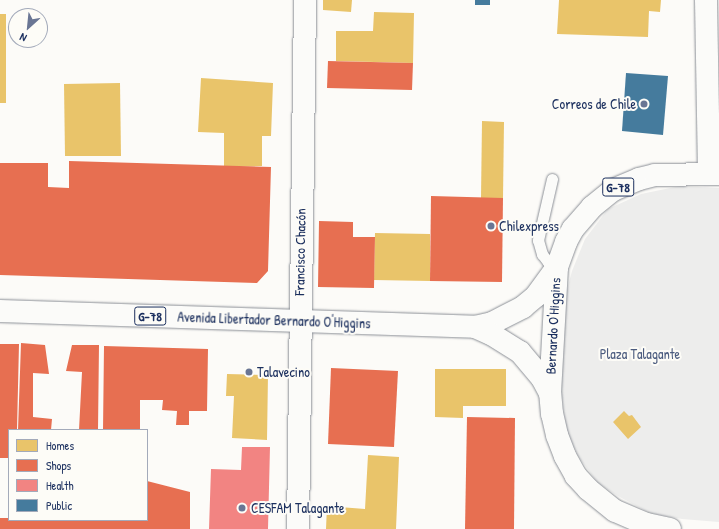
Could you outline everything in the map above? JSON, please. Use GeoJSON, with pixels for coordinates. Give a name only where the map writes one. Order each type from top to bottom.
{"type":"FeatureCollection","features":[{"type":"Feature","properties":{"kind":"main road","name":"Francisco Chacón"},"geometry":{"type":"LineString","coordinates":[[298,529],[299,321],[305,0]]}},
{"type":"Feature","properties":{"kind":"main road"},"geometry":{"type":"LineString","coordinates":[[706,0],[714,174]]}},
{"type":"Feature","properties":{"kind":"main road","name":"Bernardo O'Higgins"},"geometry":{"type":"LineString","coordinates":[[670,529],[632,520],[600,501],[576,476],[565,456],[557,435],[552,414],[550,393],[556,267],[573,229],[592,207],[613,190],[638,179],[655,175],[714,174]]}},
{"type":"Feature","properties":{"kind":"main road","name":"Avenida Libertador Bernardo O'Higgins"},"geometry":{"type":"LineString","coordinates":[[0,311],[475,327],[492,323],[523,307],[536,296],[556,267]]}},
{"type":"Feature","properties":{"kind":"main road","name":"Avenida Libertador Bernardo O'Higgins"},"geometry":{"type":"LineString","coordinates":[[475,327],[496,336],[520,352],[542,378],[550,393]]}},
{"type":"Feature","properties":{"kind":"lane"},"geometry":{"type":"LineString","coordinates":[[552,179],[538,240],[542,254],[548,262],[556,267]]}},
{"type":"Feature","properties":{"kind":"green space","name":"Plaza Talagante"},"geometry":{"type":"Polygon","coordinates":[[[680,186],[719,188],[719,522],[682,519],[650,513],[618,496],[598,483],[578,456],[566,430],[561,386],[563,305],[572,271],[585,239],[608,209],[641,194],[680,186]]]}},
{"type":"Feature","properties":{"kind":"building: Homes"},"geometry":{"type":"Polygon","coordinates":[[[323,0],[352,0],[351,12],[323,10],[323,0]]]}},
{"type":"Feature","properties":{"kind":"building: Homes"},"geometry":{"type":"Polygon","coordinates":[[[559,0],[661,0],[660,12],[649,11],[648,37],[557,34],[559,0]]]}},
{"type":"Feature","properties":{"kind":"building: Homes"},"geometry":{"type":"Polygon","coordinates":[[[374,12],[414,13],[413,63],[336,61],[336,31],[373,31],[374,12]]]}},
{"type":"Feature","properties":{"kind":"building: Homes"},"geometry":{"type":"Polygon","coordinates":[[[0,14],[6,14],[6,103],[0,103],[0,14]]]}},
{"type":"Feature","properties":{"kind":"building: Homes"},"geometry":{"type":"Polygon","coordinates":[[[201,78],[273,83],[271,136],[262,136],[262,166],[224,167],[224,133],[198,132],[201,78]]]}},
{"type":"Feature","properties":{"kind":"building: Homes"},"geometry":{"type":"Polygon","coordinates":[[[120,83],[121,156],[65,156],[64,84],[120,83]]]}},
{"type":"Feature","properties":{"kind":"building: Homes"},"geometry":{"type":"Polygon","coordinates":[[[482,121],[504,122],[503,198],[481,198],[482,121]]]}},
{"type":"Feature","properties":{"kind":"building: Homes"},"geometry":{"type":"Polygon","coordinates":[[[375,233],[430,234],[430,281],[374,280],[375,233]]]}},
{"type":"Feature","properties":{"kind":"building: Homes"},"geometry":{"type":"Polygon","coordinates":[[[435,369],[506,369],[506,406],[463,406],[463,418],[435,417],[435,369]]]}},
{"type":"Feature","properties":{"kind":"building: Homes"},"geometry":{"type":"Polygon","coordinates":[[[227,374],[268,375],[267,440],[232,438],[234,396],[226,396],[227,374]]]}},
{"type":"Feature","properties":{"kind":"building: Homes"},"geometry":{"type":"Polygon","coordinates":[[[624,411],[629,416],[632,415],[641,427],[628,439],[613,422],[624,411]]]}},
{"type":"Feature","properties":{"kind":"building: Homes"},"geometry":{"type":"Polygon","coordinates":[[[368,455],[399,457],[396,529],[326,529],[327,506],[365,509],[368,455]]]}},
{"type":"Feature","properties":{"kind":"building: Shops"},"geometry":{"type":"Polygon","coordinates":[[[328,61],[413,63],[412,90],[327,88],[328,61]]]}},
{"type":"Feature","properties":{"kind":"building: Shops"},"geometry":{"type":"Polygon","coordinates":[[[69,161],[271,167],[268,271],[257,283],[0,275],[0,163],[48,163],[48,187],[69,188],[69,161]]]}},
{"type":"Feature","properties":{"kind":"building: Shops"},"geometry":{"type":"Polygon","coordinates":[[[431,196],[503,198],[502,282],[430,281],[431,196]]]}},
{"type":"Feature","properties":{"kind":"building: Shops"},"geometry":{"type":"Polygon","coordinates":[[[319,221],[353,222],[353,237],[375,237],[374,288],[318,287],[319,221]]]}},
{"type":"Feature","properties":{"kind":"building: Shops"},"geometry":{"type":"Polygon","coordinates":[[[21,343],[45,345],[49,374],[33,373],[33,417],[52,419],[51,429],[18,429],[21,343]]]}},
{"type":"Feature","properties":{"kind":"building: Shops"},"geometry":{"type":"Polygon","coordinates":[[[0,344],[19,344],[17,429],[8,429],[8,458],[0,458],[0,344]]]}},
{"type":"Feature","properties":{"kind":"building: Shops"},"geometry":{"type":"Polygon","coordinates":[[[72,345],[99,345],[98,429],[79,429],[82,372],[66,371],[72,345]]]}},
{"type":"Feature","properties":{"kind":"building: Shops"},"geometry":{"type":"Polygon","coordinates":[[[104,346],[208,349],[207,411],[189,411],[189,425],[176,425],[177,411],[162,410],[163,400],[140,400],[140,429],[103,429],[104,346]]]}},
{"type":"Feature","properties":{"kind":"building: Shops"},"geometry":{"type":"Polygon","coordinates":[[[331,368],[398,371],[394,447],[328,444],[331,368]]]}},
{"type":"Feature","properties":{"kind":"building: Shops"},"geometry":{"type":"Polygon","coordinates":[[[467,417],[515,418],[514,529],[465,529],[467,417]]]}},
{"type":"Feature","properties":{"kind":"building: Shops"},"geometry":{"type":"Polygon","coordinates":[[[148,481],[190,492],[190,529],[0,529],[0,518],[8,518],[8,521],[148,521],[148,481]]]}},
{"type":"Feature","properties":{"kind":"building: Health"},"geometry":{"type":"Polygon","coordinates":[[[242,447],[270,447],[268,529],[209,529],[211,469],[241,470],[242,447]]]}},
{"type":"Feature","properties":{"kind":"building: Public"},"geometry":{"type":"Polygon","coordinates":[[[475,0],[490,0],[490,5],[475,5],[475,0]]]}},
{"type":"Feature","properties":{"kind":"building: Public","name":"Correos de Chile"},"geometry":{"type":"Polygon","coordinates":[[[626,73],[668,76],[663,135],[622,131],[626,73]]]}},
{"type":"Feature","properties":{"kind":"place","name":"Correos de Chile"},"geometry":{"type":"Point","coordinates":[644,104]}},
{"type":"Feature","properties":{"kind":"place","name":"Chilexpress"},"geometry":{"type":"Point","coordinates":[491,226]}},
{"type":"Feature","properties":{"kind":"place","name":"Talavecino"},"geometry":{"type":"Point","coordinates":[249,372]}},
{"type":"Feature","properties":{"kind":"place","name":"CESFAM Talagante"},"geometry":{"type":"Point","coordinates":[242,508]}}]}
